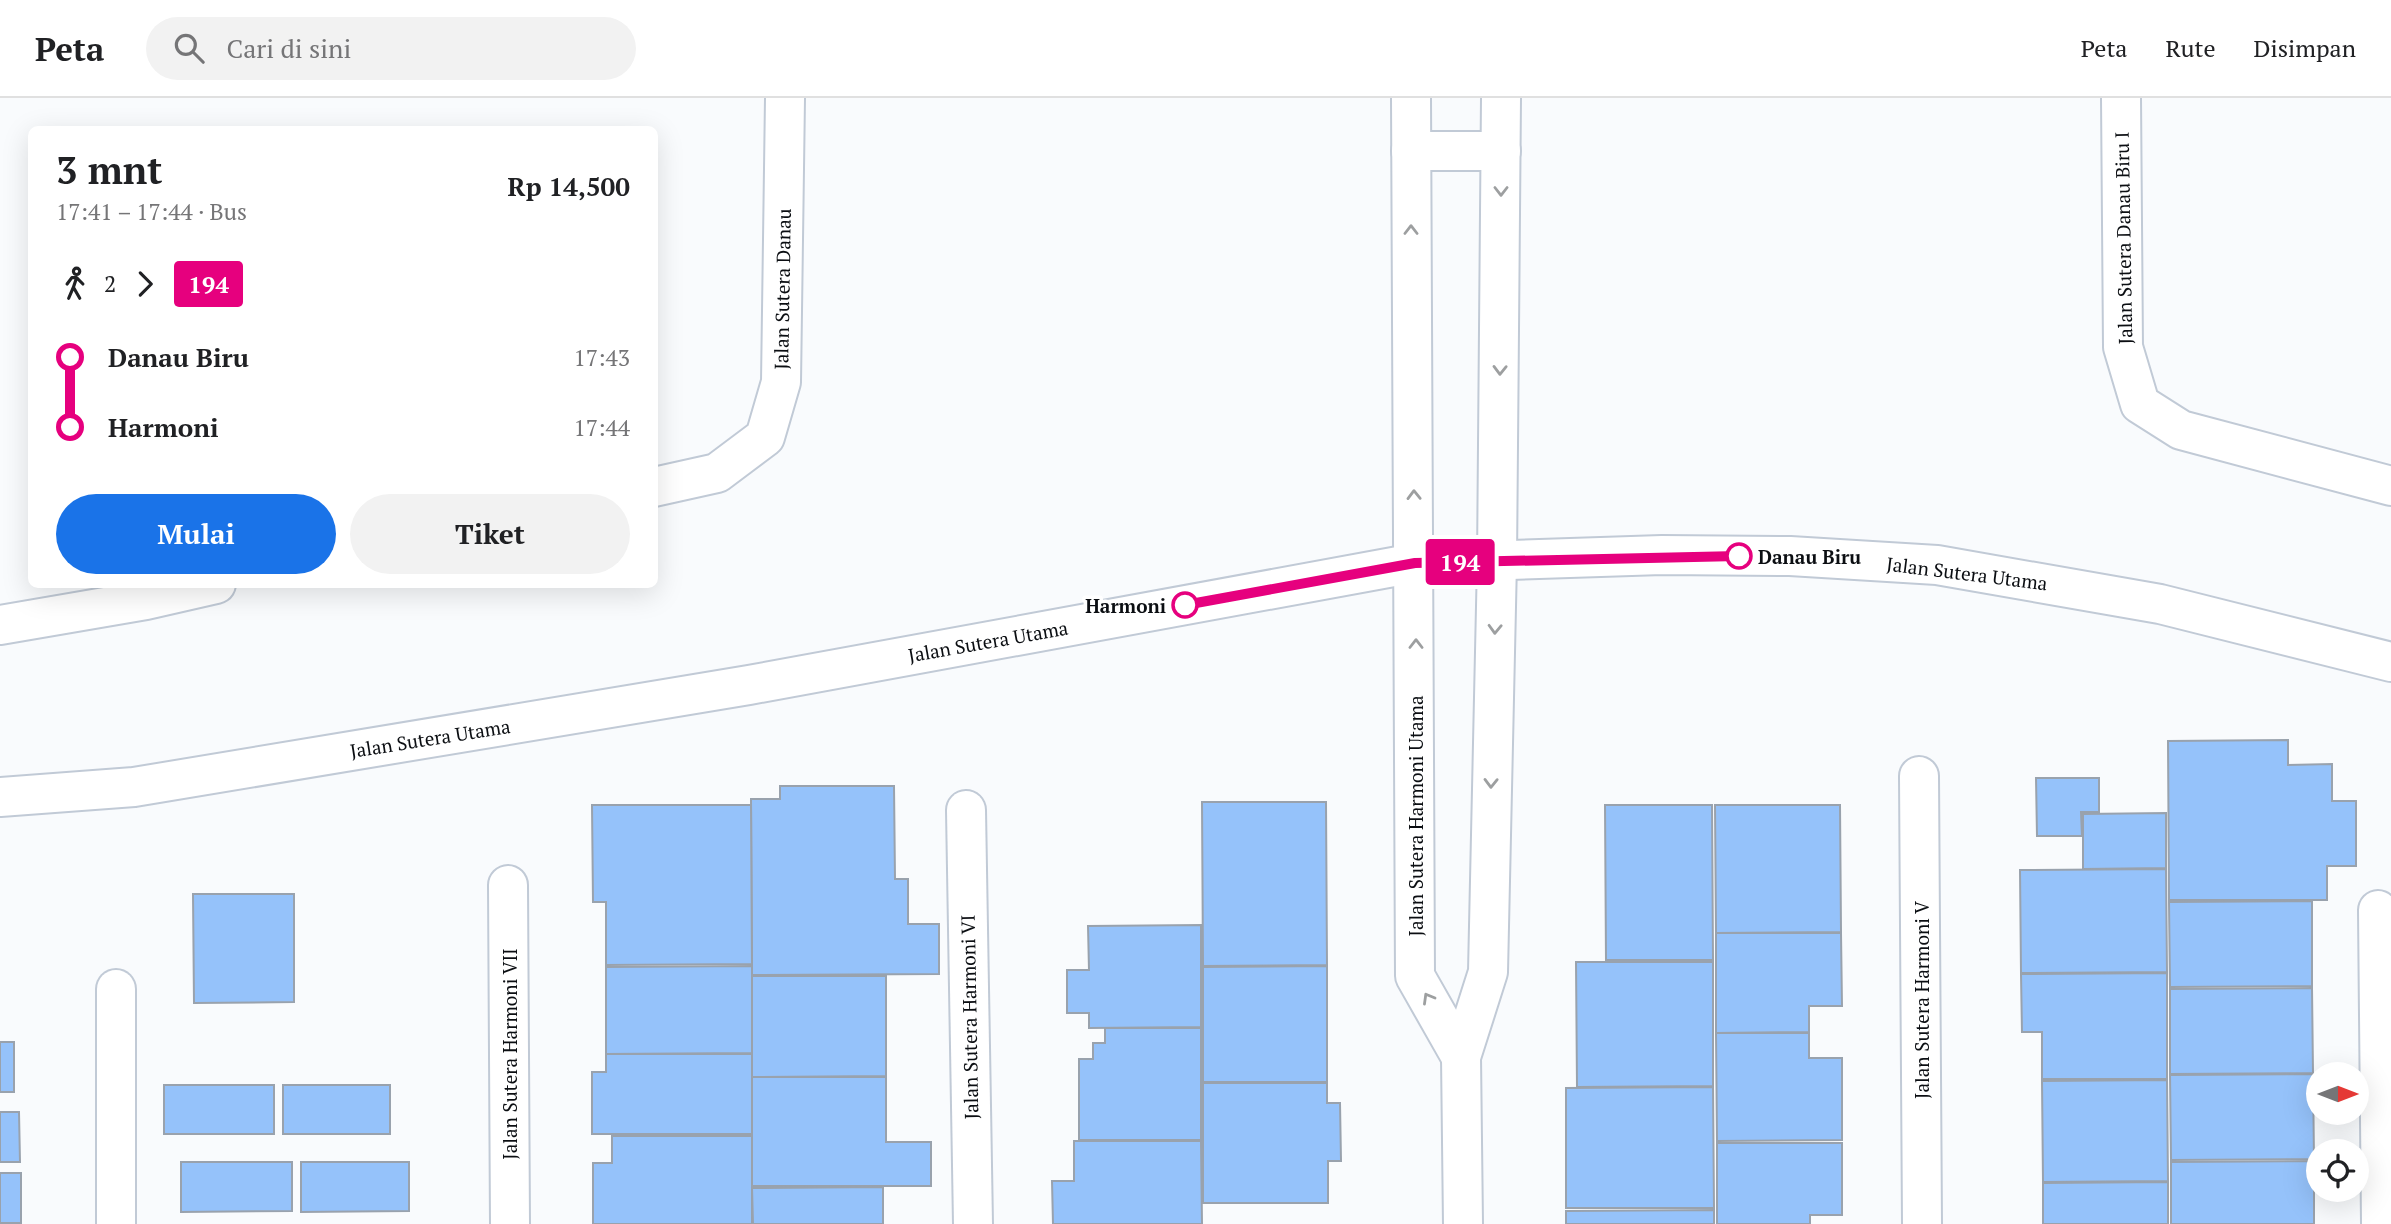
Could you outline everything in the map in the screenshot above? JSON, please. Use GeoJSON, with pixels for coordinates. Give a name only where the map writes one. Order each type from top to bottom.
{"type":"FeatureCollection","features":[{"type":"Feature","properties":{"kind":"street","name":"Jalan Sutera Danau"},"geometry":{"type":"LineString","coordinates":[[658,486],[717,473],[765,437],[781,382],[785,98]]}},
{"type":"Feature","properties":{"kind":"street","name":"Jalan Sutera Harmoni Utama"},"geometry":{"type":"LineString","coordinates":[[1411,98],[1415,976],[1461,1057]]}},
{"type":"Feature","properties":{"kind":"street","name":"Jalan Sutera Harmoni Utama"},"geometry":{"type":"LineString","coordinates":[[1463,1224],[1461,1057],[1488,972],[1497,561],[1501,98]]}},
{"type":"Feature","properties":{"kind":"street","name":"Jalan Sutera Danau Biru I"},"geometry":{"type":"LineString","coordinates":[[2121,98],[2123,347],[2140,404],[2181,430],[2391,486]]}},
{"type":"Feature","properties":{"kind":"street"},"geometry":{"type":"LineString","coordinates":[[1411,151],[1501,151]]}},
{"type":"Feature","properties":{"kind":"street","name":"Jalan Sutera Utama"},"geometry":{"type":"LineString","coordinates":[[0,797],[134,787],[640,703],[1415,563],[1662,555],[1790,556],[1937,565],[2160,604],[2391,662]]}},
{"type":"Feature","properties":{"kind":"street"},"geometry":{"type":"LineString","coordinates":[[0,625],[146,600],[198,588]]}},
{"type":"Feature","properties":{"kind":"street","name":"Jalan Sutera Harmoni V"},"geometry":{"type":"LineString","coordinates":[[1919,776],[1922,1224]]}},
{"type":"Feature","properties":{"kind":"street","name":"Jalan Sutera Harmoni VI"},"geometry":{"type":"LineString","coordinates":[[966,810],[973,1224]]}},
{"type":"Feature","properties":{"kind":"street","name":"Jalan Sutera Harmoni VII"},"geometry":{"type":"LineString","coordinates":[[508,885],[510,1224]]}},
{"type":"Feature","properties":{"kind":"street"},"geometry":{"type":"LineString","coordinates":[[2378,910],[2381,1224]]}},
{"type":"Feature","properties":{"kind":"street"},"geometry":{"type":"LineString","coordinates":[[116,989],[116,1224]]}},
{"type":"Feature","properties":{"kind":"building"},"geometry":{"type":"Polygon","coordinates":[[[2288,740],[2288,765],[2332,764],[2332,801],[2356,801],[2356,866],[2327,866],[2327,900],[2169,900],[2168,741],[2288,740]]]}},
{"type":"Feature","properties":{"kind":"building"},"geometry":{"type":"Polygon","coordinates":[[[2036,778],[2099,778],[2099,812],[2081,812],[2082,836],[2037,836],[2036,778]]]}},
{"type":"Feature","properties":{"kind":"building"},"geometry":{"type":"Polygon","coordinates":[[[780,786],[894,786],[895,879],[908,879],[908,924],[939,924],[939,974],[752,975],[751,799],[780,799],[780,786]]]}},
{"type":"Feature","properties":{"kind":"building"},"geometry":{"type":"Polygon","coordinates":[[[1202,802],[1326,802],[1327,965],[1203,966],[1202,802]]]}},
{"type":"Feature","properties":{"kind":"building"},"geometry":{"type":"Polygon","coordinates":[[[592,805],[751,805],[752,964],[606,965],[606,902],[593,902],[592,805]]]}},
{"type":"Feature","properties":{"kind":"building"},"geometry":{"type":"Polygon","coordinates":[[[1605,805],[1712,805],[1713,960],[1606,960],[1605,805]]]}},
{"type":"Feature","properties":{"kind":"building"},"geometry":{"type":"Polygon","coordinates":[[[1715,805],[1840,805],[1841,932],[1716,933],[1715,805]]]}},
{"type":"Feature","properties":{"kind":"building"},"geometry":{"type":"Polygon","coordinates":[[[2166,813],[2166,868],[2083,869],[2083,814],[2166,813]]]}},
{"type":"Feature","properties":{"kind":"building"},"geometry":{"type":"Polygon","coordinates":[[[2166,869],[2167,972],[2021,973],[2020,870],[2166,869]]]}},
{"type":"Feature","properties":{"kind":"building"},"geometry":{"type":"Polygon","coordinates":[[[193,894],[294,894],[294,1002],[194,1003],[193,894]]]}},
{"type":"Feature","properties":{"kind":"building"},"geometry":{"type":"Polygon","coordinates":[[[2312,901],[2312,986],[2170,987],[2169,902],[2312,901]]]}},
{"type":"Feature","properties":{"kind":"building"},"geometry":{"type":"Polygon","coordinates":[[[1201,925],[1201,1027],[1089,1028],[1089,1013],[1067,1013],[1067,970],[1089,970],[1088,926],[1201,925]]]}},
{"type":"Feature","properties":{"kind":"building"},"geometry":{"type":"Polygon","coordinates":[[[1716,933],[1841,933],[1842,1006],[1809,1006],[1809,1032],[1716,1033],[1716,933]]]}},
{"type":"Feature","properties":{"kind":"building"},"geometry":{"type":"Polygon","coordinates":[[[1576,962],[1713,962],[1713,1086],[1577,1087],[1576,962]]]}},
{"type":"Feature","properties":{"kind":"building"},"geometry":{"type":"Polygon","coordinates":[[[752,966],[752,1053],[606,1054],[606,967],[752,966]]]}},
{"type":"Feature","properties":{"kind":"building"},"geometry":{"type":"Polygon","coordinates":[[[1327,966],[1327,1082],[1203,1082],[1203,967],[1327,966]]]}},
{"type":"Feature","properties":{"kind":"building"},"geometry":{"type":"Polygon","coordinates":[[[2167,973],[2167,1079],[2042,1079],[2042,1032],[2022,1032],[2021,974],[2167,973]]]}},
{"type":"Feature","properties":{"kind":"building"},"geometry":{"type":"Polygon","coordinates":[[[752,976],[886,976],[886,1076],[752,1077],[752,976]]]}},
{"type":"Feature","properties":{"kind":"building"},"geometry":{"type":"Polygon","coordinates":[[[2312,988],[2313,1062],[2306,1062],[2306,1073],[2170,1074],[2170,989],[2312,988]]]}},
{"type":"Feature","properties":{"kind":"building"},"geometry":{"type":"Polygon","coordinates":[[[1105,1028],[1201,1028],[1201,1140],[1079,1140],[1079,1059],[1093,1059],[1093,1043],[1105,1043],[1105,1028]]]}},
{"type":"Feature","properties":{"kind":"building"},"geometry":{"type":"Polygon","coordinates":[[[1716,1033],[1809,1033],[1809,1058],[1842,1058],[1842,1140],[1717,1141],[1716,1033]]]}},
{"type":"Feature","properties":{"kind":"building"},"geometry":{"type":"Polygon","coordinates":[[[0,1042],[14,1042],[14,1092],[0,1092],[0,1042]]]}},
{"type":"Feature","properties":{"kind":"building"},"geometry":{"type":"Polygon","coordinates":[[[606,1054],[752,1054],[752,1134],[592,1134],[592,1072],[606,1072],[606,1054]]]}},
{"type":"Feature","properties":{"kind":"building"},"geometry":{"type":"Polygon","coordinates":[[[2306,1074],[2306,1125],[2314,1125],[2314,1139],[2306,1139],[2306,1159],[2171,1160],[2170,1075],[2306,1074]]]}},
{"type":"Feature","properties":{"kind":"building"},"geometry":{"type":"Polygon","coordinates":[[[752,1077],[886,1077],[886,1142],[931,1142],[931,1186],[752,1186],[752,1077]]]}},
{"type":"Feature","properties":{"kind":"building"},"geometry":{"type":"Polygon","coordinates":[[[2167,1080],[2168,1181],[2043,1182],[2042,1081],[2167,1080]]]}},
{"type":"Feature","properties":{"kind":"building"},"geometry":{"type":"Polygon","coordinates":[[[1203,1083],[1327,1083],[1327,1103],[1340,1103],[1341,1161],[1328,1161],[1328,1203],[1203,1203],[1203,1083]]]}},
{"type":"Feature","properties":{"kind":"building"},"geometry":{"type":"Polygon","coordinates":[[[164,1085],[274,1085],[274,1134],[164,1134],[164,1085]]]}},
{"type":"Feature","properties":{"kind":"building"},"geometry":{"type":"Polygon","coordinates":[[[283,1085],[390,1085],[390,1134],[283,1134],[283,1085]]]}},
{"type":"Feature","properties":{"kind":"building"},"geometry":{"type":"Polygon","coordinates":[[[1713,1087],[1714,1208],[1566,1208],[1566,1088],[1713,1087]]]}},
{"type":"Feature","properties":{"kind":"building"},"geometry":{"type":"Polygon","coordinates":[[[0,1112],[19,1112],[20,1162],[0,1162],[0,1112]]]}},
{"type":"Feature","properties":{"kind":"building"},"geometry":{"type":"Polygon","coordinates":[[[612,1136],[752,1136],[752,1224],[593,1224],[593,1163],[612,1163],[612,1136]]]}},
{"type":"Feature","properties":{"kind":"building"},"geometry":{"type":"Polygon","coordinates":[[[1074,1141],[1201,1141],[1202,1224],[1053,1224],[1052,1181],[1074,1181],[1074,1141]]]}},
{"type":"Feature","properties":{"kind":"building"},"geometry":{"type":"Polygon","coordinates":[[[1717,1143],[1842,1143],[1842,1215],[1810,1215],[1810,1224],[1717,1224],[1717,1143]]]}},
{"type":"Feature","properties":{"kind":"building"},"geometry":{"type":"Polygon","coordinates":[[[2306,1161],[2306,1202],[2314,1202],[2314,1224],[2171,1224],[2171,1162],[2306,1161]]]}},
{"type":"Feature","properties":{"kind":"building"},"geometry":{"type":"Polygon","coordinates":[[[181,1162],[292,1162],[292,1211],[181,1212],[181,1162]]]}},
{"type":"Feature","properties":{"kind":"building"},"geometry":{"type":"Polygon","coordinates":[[[301,1162],[409,1162],[409,1211],[301,1212],[301,1162]]]}},
{"type":"Feature","properties":{"kind":"building"},"geometry":{"type":"Polygon","coordinates":[[[0,1173],[21,1173],[21,1223],[0,1223],[0,1173]]]}},
{"type":"Feature","properties":{"kind":"building"},"geometry":{"type":"Polygon","coordinates":[[[2168,1182],[2168,1224],[2043,1224],[2043,1183],[2168,1182]]]}},
{"type":"Feature","properties":{"kind":"building"},"geometry":{"type":"Polygon","coordinates":[[[883,1187],[883,1224],[753,1224],[752,1188],[883,1187]]]}},
{"type":"Feature","properties":{"kind":"building"},"geometry":{"type":"Polygon","coordinates":[[[1714,1210],[1714,1224],[1566,1224],[1566,1211],[1714,1210]]]}},
{"type":"Feature","properties":{"kind":"bus line","name":"194"},"geometry":{"type":"LineString","coordinates":[[1185,605],[1415,563],[1662,555],[1739,556]]}},
{"type":"Feature","properties":{"kind":"place","name":"Danau Biru"},"geometry":{"type":"Point","coordinates":[1739,556]}},
{"type":"Feature","properties":{"kind":"place","name":"Harmoni"},"geometry":{"type":"Point","coordinates":[1185,605]}}]}
